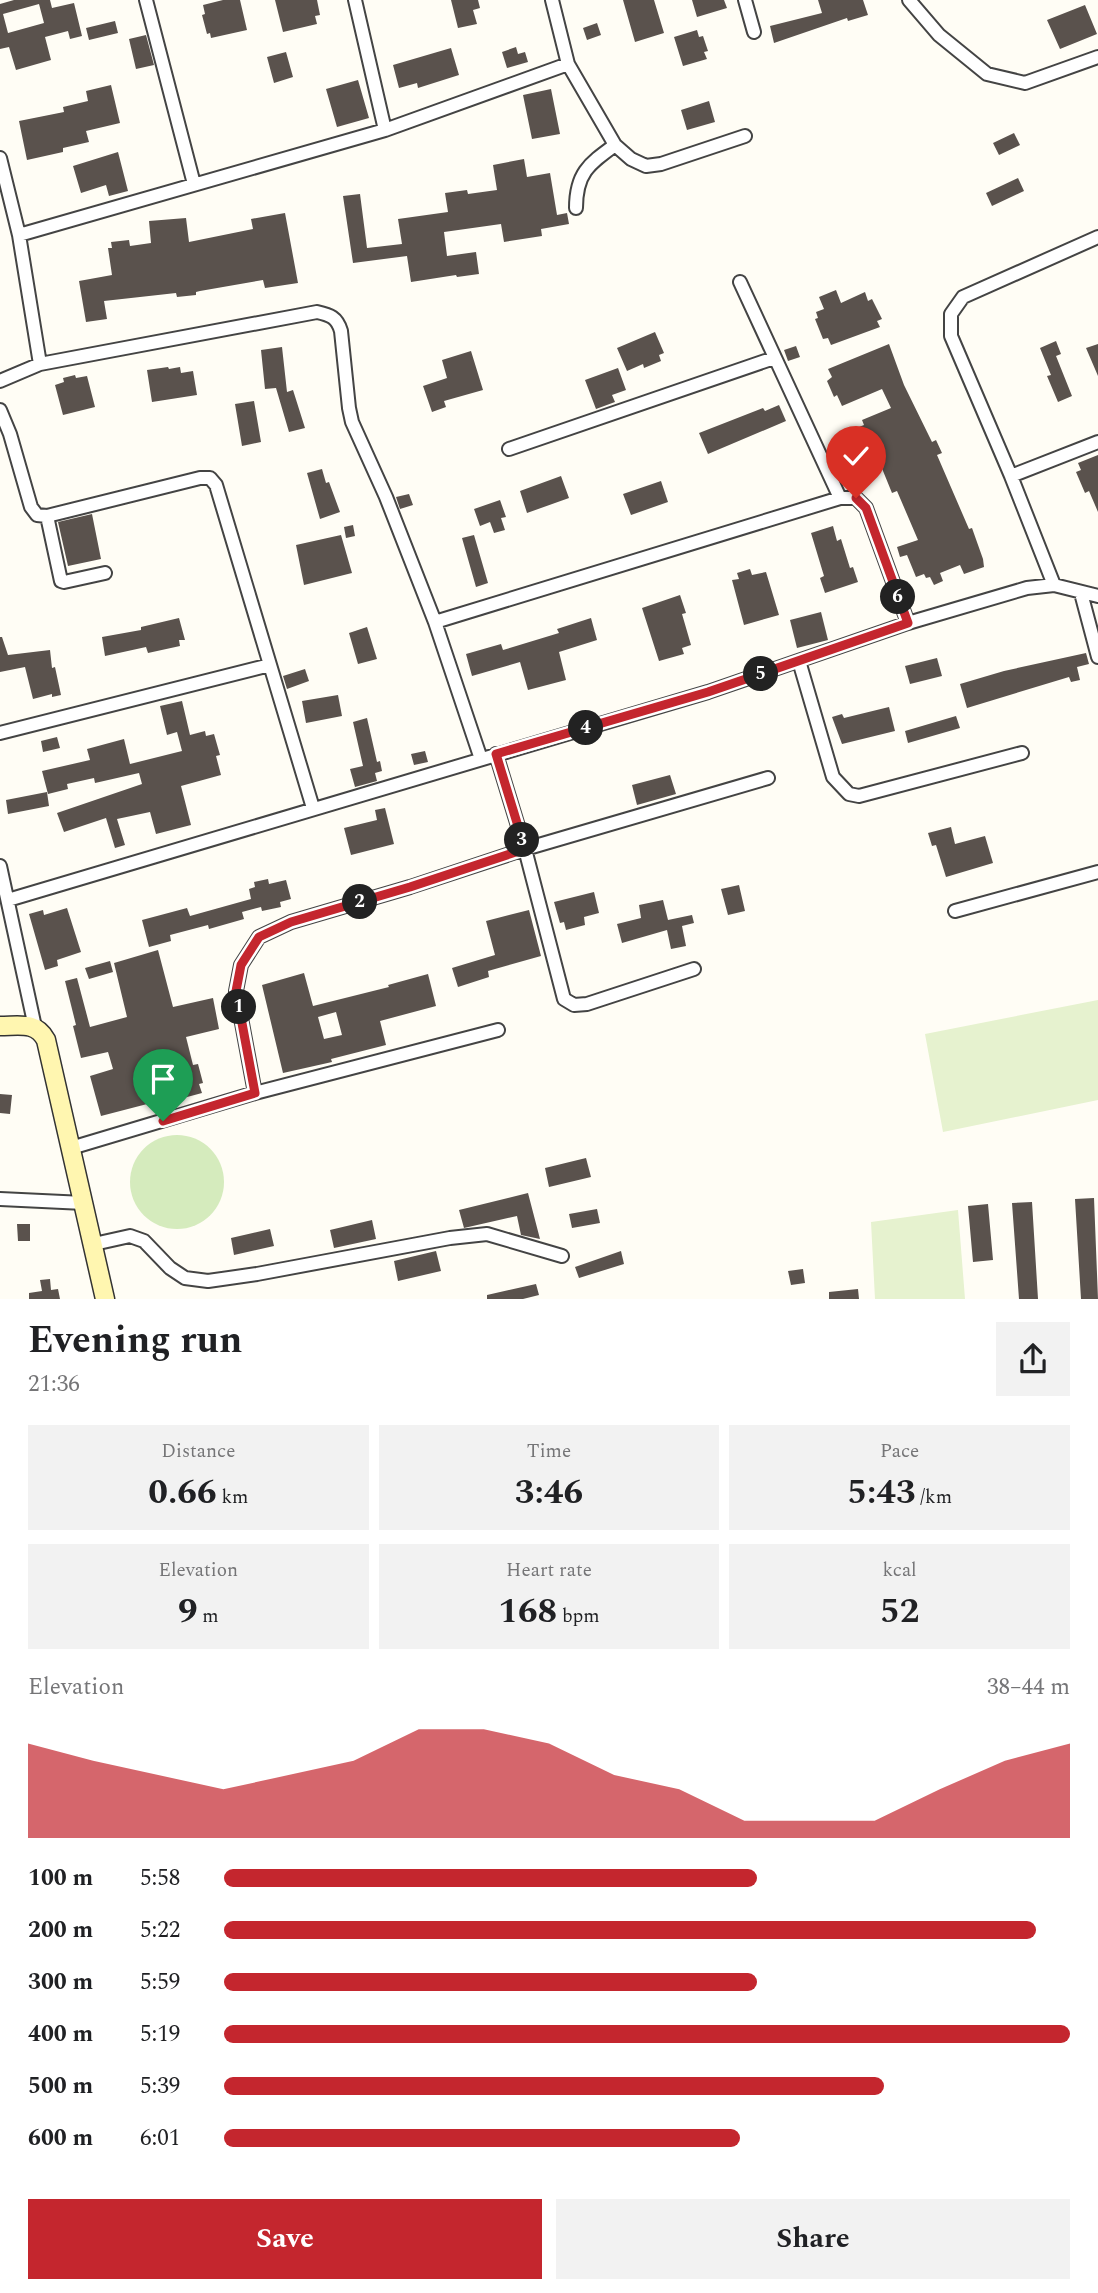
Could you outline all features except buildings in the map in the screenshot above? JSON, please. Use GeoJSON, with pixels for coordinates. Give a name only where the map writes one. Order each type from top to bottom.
{"type":"FeatureCollection","features":[{"type":"Feature","properties":{"kind":"street"},"geometry":{"type":"LineString","coordinates":[[146,0],[194,184]]}},
{"type":"Feature","properties":{"kind":"street"},"geometry":{"type":"LineString","coordinates":[[355,0],[385,130]]}},
{"type":"Feature","properties":{"kind":"street"},"geometry":{"type":"LineString","coordinates":[[552,0],[568,64],[615,145],[631,159],[646,166],[661,164],[745,136]]}},
{"type":"Feature","properties":{"kind":"street"},"geometry":{"type":"LineString","coordinates":[[745,0],[754,32]]}},
{"type":"Feature","properties":{"kind":"street"},"geometry":{"type":"LineString","coordinates":[[909,0],[939,35],[987,74],[1025,83],[1098,57]]}},
{"type":"Feature","properties":{"kind":"street"},"geometry":{"type":"LineString","coordinates":[[19,235],[385,130],[568,64]]}},
{"type":"Feature","properties":{"kind":"street"},"geometry":{"type":"LineString","coordinates":[[576,208],[576,190],[585,170],[615,145]]}},
{"type":"Feature","properties":{"kind":"street"},"geometry":{"type":"LineString","coordinates":[[1,164],[19,235],[40,364]]}},
{"type":"Feature","properties":{"kind":"street"},"geometry":{"type":"LineString","coordinates":[[1054,585],[1011,475],[951,336],[951,314],[963,297],[1098,237]]}},
{"type":"Feature","properties":{"kind":"street"},"geometry":{"type":"LineString","coordinates":[[740,282],[840,498]]}},
{"type":"Feature","properties":{"kind":"street"},"geometry":{"type":"LineString","coordinates":[[0,381],[40,364],[317,312],[332,316],[341,331],[352,422],[386,497],[435,622],[481,759]]}},
{"type":"Feature","properties":{"kind":"street"},"geometry":{"type":"LineString","coordinates":[[509,449],[774,358]]}},
{"type":"Feature","properties":{"kind":"street"},"geometry":{"type":"LineString","coordinates":[[0,410],[37,515],[47,516],[200,478],[210,478],[216,485],[313,808]]}},
{"type":"Feature","properties":{"kind":"street"},"geometry":{"type":"LineString","coordinates":[[1011,475],[1098,442]]}},
{"type":"Feature","properties":{"kind":"street"},"geometry":{"type":"LineString","coordinates":[[435,622],[840,498],[856,498],[866,508],[908,623]]}},
{"type":"Feature","properties":{"kind":"street"},"geometry":{"type":"LineString","coordinates":[[47,516],[61,581],[105,573]]}},
{"type":"Feature","properties":{"kind":"street"},"geometry":{"type":"LineString","coordinates":[[8,900],[708,692],[908,623],[1027,588],[1054,585],[1098,596]]}},
{"type":"Feature","properties":{"kind":"street"},"geometry":{"type":"LineString","coordinates":[[1081,593],[1098,657]]}},
{"type":"Feature","properties":{"kind":"street"},"geometry":{"type":"LineString","coordinates":[[799,661],[834,777],[849,794],[859,796],[1022,754]]}},
{"type":"Feature","properties":{"kind":"street"},"geometry":{"type":"LineString","coordinates":[[0,733],[270,665]]}},
{"type":"Feature","properties":{"kind":"street"},"geometry":{"type":"LineString","coordinates":[[496,754],[525,849],[564,999],[573,1005],[587,1004],[694,969]]}},
{"type":"Feature","properties":{"kind":"street"},"geometry":{"type":"LineString","coordinates":[[255,1093],[236,991],[241,965],[259,937],[291,922],[525,849],[768,778]]}},
{"type":"Feature","properties":{"kind":"street"},"geometry":{"type":"LineString","coordinates":[[0,866],[35,1027]]}},
{"type":"Feature","properties":{"kind":"street"},"geometry":{"type":"LineString","coordinates":[[955,911],[1098,872]]}},
{"type":"Feature","properties":{"kind":"street"},"geometry":{"type":"LineString","coordinates":[[0,1026],[35,1027],[42,1032],[46,1040],[105,1299]]}},
{"type":"Feature","properties":{"kind":"street"},"geometry":{"type":"LineString","coordinates":[[71,1148],[255,1093],[498,1030]]}},
{"type":"Feature","properties":{"kind":"street"},"geometry":{"type":"LineString","coordinates":[[0,1199],[84,1203]]}},
{"type":"Feature","properties":{"kind":"street"},"geometry":{"type":"LineString","coordinates":[[94,1244],[130,1236],[144,1241],[170,1268],[185,1278],[208,1281],[450,1238],[487,1234],[562,1256]]}},
{"type":"Feature","properties":{"kind":"green space"},"geometry":{"type":"Polygon","coordinates":[[[1098,1000],[1098,1100],[943,1132],[925,1034],[1098,1000]]]}},
{"type":"Feature","properties":{"kind":"green space"},"geometry":{"type":"Polygon","coordinates":[[[177,1135],[195,1139],[210,1149],[220,1164],[224,1182],[220,1200],[210,1215],[195,1225],[177,1229],[159,1225],[144,1215],[134,1200],[130,1182],[134,1164],[144,1149],[159,1139],[177,1135]]]}},
{"type":"Feature","properties":{"kind":"green space"},"geometry":{"type":"Polygon","coordinates":[[[958,1210],[965,1299],[875,1299],[871,1222],[958,1210]]]}},
{"type":"Feature","properties":{"kind":"route"},"geometry":{"type":"LineString","coordinates":[[163,1121],[255,1093],[236,991],[241,965],[259,937],[291,922],[525,849],[496,754],[708,692],[908,623],[866,508],[856,498]]}}]}
